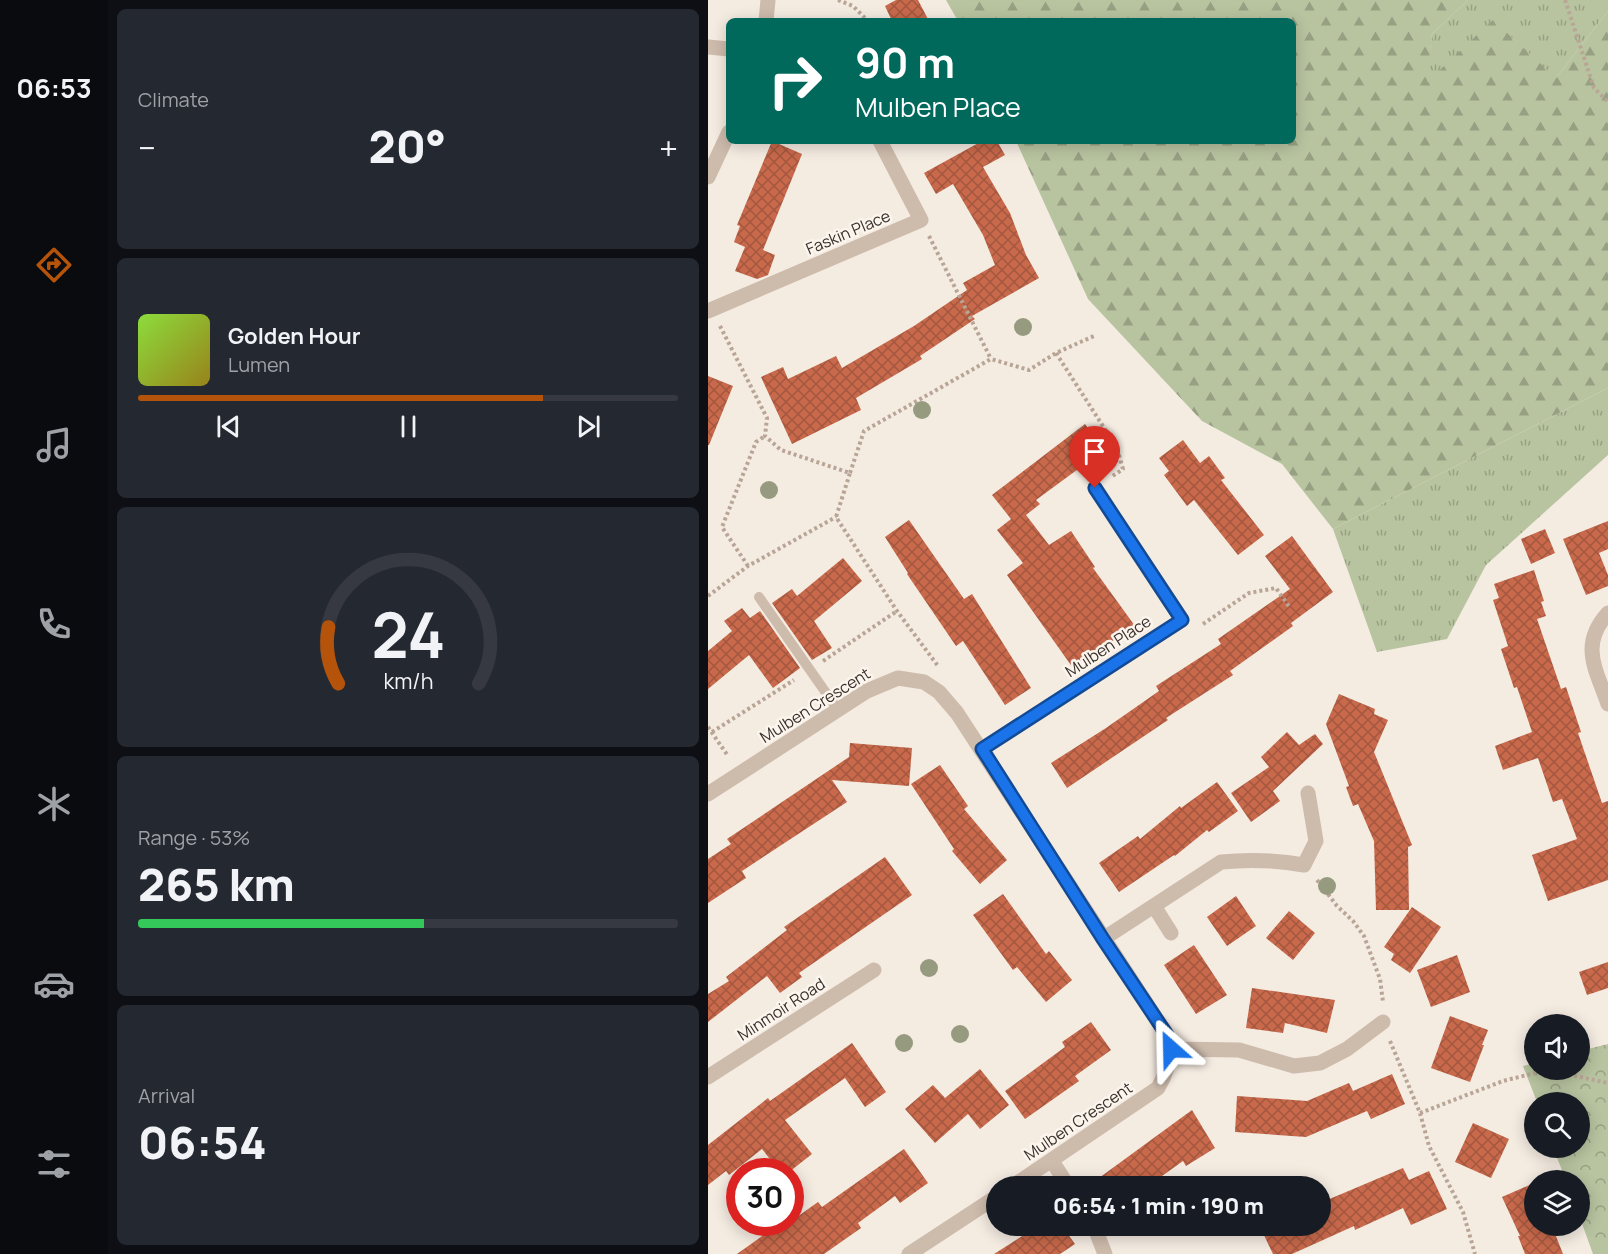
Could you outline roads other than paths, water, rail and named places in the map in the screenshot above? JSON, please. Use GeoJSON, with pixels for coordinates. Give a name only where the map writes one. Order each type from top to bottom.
{"type":"FeatureCollection","features":[{"type":"Feature","properties":{"kind":"street"},"geometry":{"type":"LineString","coordinates":[[766,18],[768,0]]}},
{"type":"Feature","properties":{"kind":"street"},"geometry":{"type":"LineString","coordinates":[[708,47],[726,49]]}},
{"type":"Feature","properties":{"kind":"street"},"geometry":{"type":"LineString","coordinates":[[708,177],[726,138]]}},
{"type":"Feature","properties":{"kind":"street","name":"Faskin Place"},"geometry":{"type":"LineString","coordinates":[[710,311],[921,220],[882,144]]}},
{"type":"Feature","properties":{"kind":"street","name":"Mulben Place"},"geometry":{"type":"LineString","coordinates":[[982,749],[1182,620],[1095,488]]}},
{"type":"Feature","properties":{"kind":"street"},"geometry":{"type":"LineString","coordinates":[[1608,613],[1596,628],[1591,644],[1592,658],[1608,704]]}},
{"type":"Feature","properties":{"kind":"street","name":"Mulben Crescent"},"geometry":{"type":"LineString","coordinates":[[708,794],[838,710],[881,684],[898,678],[924,682],[939,692],[957,713],[1167,1035],[1171,1049],[1166,1074],[1158,1088],[1029,1176]]}},
{"type":"Feature","properties":{"kind":"street"},"geometry":{"type":"LineString","coordinates":[[1103,939],[1221,862],[1277,860],[1304,864],[1316,841],[1308,793]]}},
{"type":"Feature","properties":{"kind":"street"},"geometry":{"type":"LineString","coordinates":[[1154,906],[1171,933]]}},
{"type":"Feature","properties":{"kind":"street","name":"Minmoir Road"},"geometry":{"type":"LineString","coordinates":[[708,1077],[873,970]]}},
{"type":"Feature","properties":{"kind":"street"},"geometry":{"type":"LineString","coordinates":[[1171,1049],[1239,1050],[1294,1066],[1320,1063],[1347,1049],[1383,1022]]}},
{"type":"Feature","properties":{"kind":"street"},"geometry":{"type":"LineString","coordinates":[[1052,1161],[1062,1176]]}},
{"type":"Feature","properties":{"kind":"street"},"geometry":{"type":"LineString","coordinates":[[909,1254],[986,1204]]}},
{"type":"Feature","properties":{"kind":"street"},"geometry":{"type":"LineString","coordinates":[[1098,1236],[1105,1254]]}},
{"type":"Feature","properties":{"kind":"lane"},"geometry":{"type":"LineString","coordinates":[[759,597],[838,710]]}}]}
